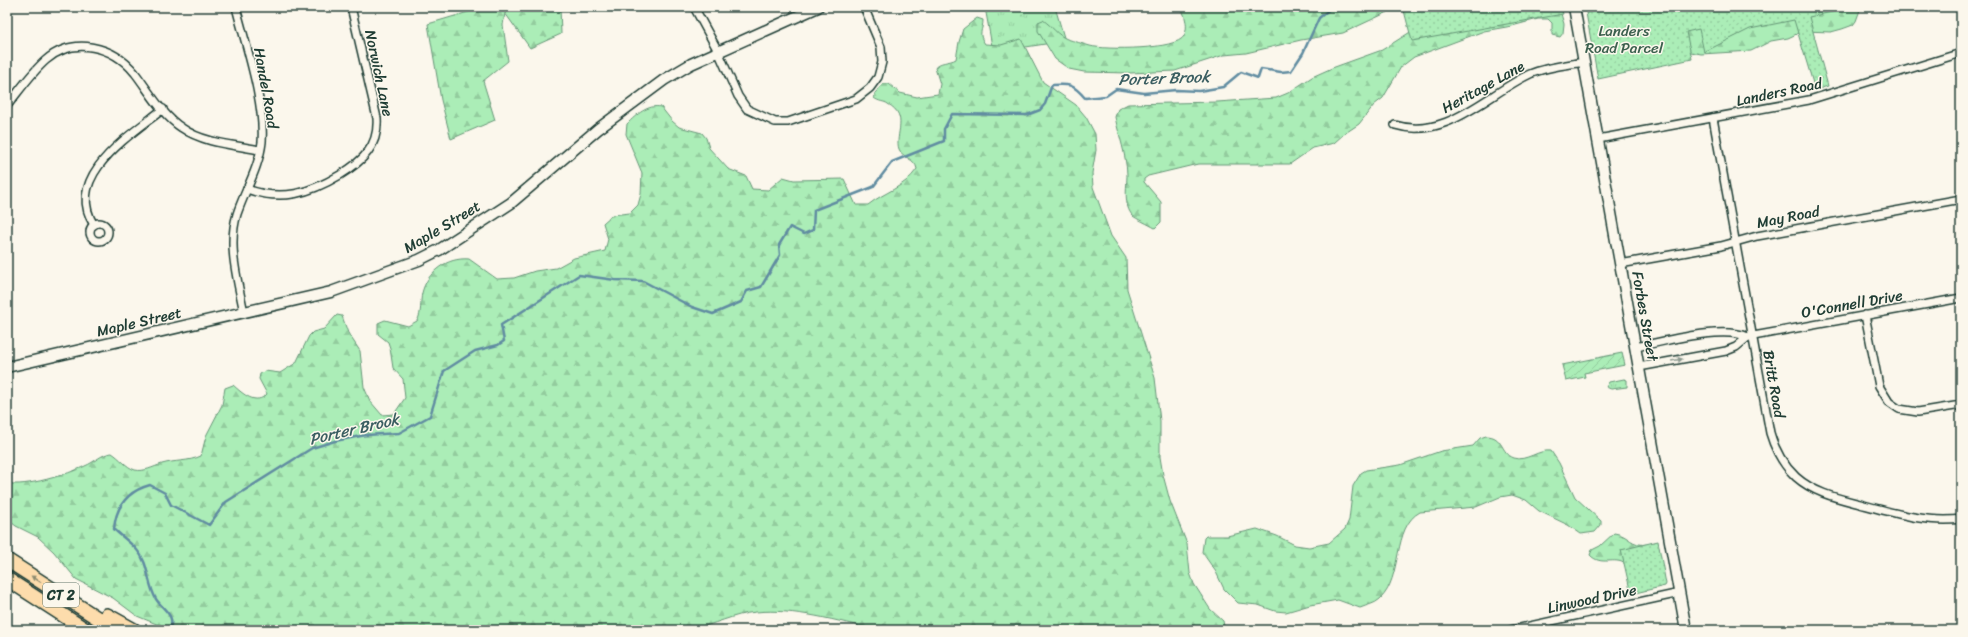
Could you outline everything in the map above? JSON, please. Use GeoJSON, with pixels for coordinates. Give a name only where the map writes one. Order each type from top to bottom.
{"type":"FeatureCollection","features":[{"type":"Feature","properties":{"kind":"highway","name":"CT 2"},"geometry":{"type":"LineString","coordinates":[[7,560],[116,630]]}},
{"type":"Feature","properties":{"kind":"highway","name":"CT 2"},"geometry":{"type":"LineString","coordinates":[[7,579],[86,630]]}},
{"type":"Feature","properties":{"kind":"highway"},"geometry":{"type":"LineString","coordinates":[[7,585],[24,590]]}},
{"type":"Feature","properties":{"kind":"highway"},"geometry":{"type":"LineString","coordinates":[[73,603],[97,609],[134,630]]}},
{"type":"Feature","properties":{"kind":"street","name":"Handel Road"},"geometry":{"type":"LineString","coordinates":[[236,7],[260,108],[262,126],[260,150],[236,218],[233,240],[236,276],[244,313]]}},
{"type":"Feature","properties":{"kind":"street","name":"Norwich Lane"},"geometry":{"type":"LineString","coordinates":[[247,189],[270,194],[295,194],[311,191],[354,167],[369,152],[376,135],[377,118],[351,7]]}},
{"type":"Feature","properties":{"kind":"street"},"geometry":{"type":"LineString","coordinates":[[694,7],[718,51],[738,96],[747,109],[775,122],[788,122],[804,118],[856,99],[870,88],[878,77],[882,62],[881,47],[864,7]]}},
{"type":"Feature","properties":{"kind":"street","name":"Maple Street"},"geometry":{"type":"LineString","coordinates":[[7,367],[342,289],[408,265],[430,255],[515,200],[578,144],[685,66],[818,7]]}},
{"type":"Feature","properties":{"kind":"street","name":"Forbes Street"},"geometry":{"type":"LineString","coordinates":[[1574,7],[1686,630]]}},
{"type":"Feature","properties":{"kind":"street"},"geometry":{"type":"LineString","coordinates":[[7,106],[47,59],[64,50],[88,46],[105,50],[120,58],[134,72],[178,126],[193,135],[260,150]]}},
{"type":"Feature","properties":{"kind":"street","name":"Landers Road"},"geometry":{"type":"LineString","coordinates":[[1598,140],[1809,100],[1961,53]]}},
{"type":"Feature","properties":{"kind":"street","name":"Heritage Lane"},"geometry":{"type":"LineString","coordinates":[[1394,125],[1419,129],[1436,126],[1454,119],[1528,75],[1544,70],[1584,62]]}},
{"type":"Feature","properties":{"kind":"street"},"geometry":{"type":"LineString","coordinates":[[94,225],[88,212],[86,196],[89,184],[96,170],[116,147],[163,109]]}},
{"type":"Feature","properties":{"kind":"street","name":"Britt Road"},"geometry":{"type":"LineString","coordinates":[[1713,118],[1750,336],[1773,442],[1780,457],[1796,476],[1809,486],[1824,494],[1904,516],[1935,520],[1961,519]]}},
{"type":"Feature","properties":{"kind":"street","name":"May Road"},"geometry":{"type":"LineString","coordinates":[[1620,264],[1735,242],[1757,236],[1961,199]]}},
{"type":"Feature","properties":{"kind":"street","name":"O'Connell Drive"},"geometry":{"type":"LineString","coordinates":[[1635,347],[1722,332],[1738,333],[1750,336],[1961,298]]}},
{"type":"Feature","properties":{"kind":"street"},"geometry":{"type":"LineString","coordinates":[[1865,315],[1879,386],[1889,402],[1900,408],[1918,412],[1961,405]]}},
{"type":"Feature","properties":{"kind":"street","name":"O'Connell Drive"},"geometry":{"type":"LineString","coordinates":[[1639,367],[1726,351],[1736,347],[1750,336]]}},
{"type":"Feature","properties":{"kind":"street","name":"Linwood Drive"},"geometry":{"type":"LineString","coordinates":[[1511,630],[1680,593]]}},
{"type":"Feature","properties":{"kind":"green space"},"geometry":{"type":"Polygon","coordinates":[[[485,7],[560,7],[561,34],[530,48],[505,13],[503,25],[508,61],[483,81],[495,120],[451,139],[441,100],[428,24],[485,7]]]}},
{"type":"Feature","properties":{"kind":"green space"},"geometry":{"type":"Polygon","coordinates":[[[985,7],[1055,7],[1065,41],[993,52],[985,7]]]}},
{"type":"Feature","properties":{"kind":"green space"},"geometry":{"type":"Polygon","coordinates":[[[1181,7],[1395,7],[1386,13],[1343,33],[1301,40],[1246,53],[1224,55],[1175,71],[1130,73],[1084,72],[1069,69],[1055,59],[1038,31],[1038,22],[1043,20],[1063,37],[1090,46],[1140,48],[1168,44],[1179,41],[1184,36],[1186,25],[1181,7]]]}},
{"type":"Feature","properties":{"kind":"green space"},"geometry":{"type":"Polygon","coordinates":[[[1403,7],[1561,7],[1563,14],[1412,41],[1403,7]]]}},
{"type":"Feature","properties":{"kind":"green space"},"geometry":{"type":"Polygon","coordinates":[[[1559,7],[1564,24],[1563,33],[1560,37],[1552,35],[1552,23],[1548,19],[1538,19],[1484,31],[1414,57],[1401,67],[1383,98],[1374,105],[1359,124],[1334,143],[1313,148],[1290,164],[1198,164],[1148,176],[1144,179],[1144,182],[1161,202],[1161,222],[1155,228],[1134,217],[1130,212],[1127,202],[1127,174],[1125,159],[1115,117],[1118,109],[1128,104],[1217,102],[1276,98],[1288,93],[1312,77],[1382,50],[1415,29],[1559,7]]]}},
{"type":"Feature","properties":{"kind":"green space","name":"Landers Road Parcel"},"geometry":{"type":"Polygon","coordinates":[[[1586,7],[1864,7],[1860,10],[1853,25],[1842,29],[1831,32],[1803,31],[1788,38],[1771,41],[1751,51],[1701,54],[1590,32],[1586,7]]]}},
{"type":"Feature","properties":{"kind":"green space","name":"Landers Road Parcel"},"geometry":{"type":"Polygon","coordinates":[[[1615,7],[1855,7],[1809,17],[1828,86],[1815,90],[1794,20],[1750,29],[1704,52],[1699,29],[1686,32],[1692,59],[1598,79],[1586,13],[1615,7]]]}},
{"type":"Feature","properties":{"kind":"green space"},"geometry":{"type":"Polygon","coordinates":[[[977,18],[983,20],[981,37],[985,44],[1001,45],[1021,39],[1043,82],[1076,105],[1086,117],[1095,134],[1096,150],[1092,173],[1093,187],[1111,236],[1126,258],[1127,289],[1155,378],[1160,421],[1160,457],[1163,475],[1170,501],[1187,544],[1190,573],[1194,584],[1210,609],[1223,621],[1224,626],[1212,630],[875,630],[816,616],[770,611],[748,613],[691,630],[171,630],[137,616],[113,598],[76,579],[54,552],[38,537],[16,526],[7,519],[7,483],[24,484],[58,476],[78,469],[112,453],[135,470],[148,469],[162,464],[201,456],[206,436],[222,405],[225,388],[233,385],[245,395],[254,399],[263,397],[267,394],[259,379],[260,374],[265,371],[280,373],[296,363],[309,336],[313,332],[324,329],[337,315],[342,316],[348,333],[360,351],[364,387],[370,401],[382,415],[394,414],[405,398],[403,379],[393,368],[388,342],[378,334],[378,323],[385,320],[408,326],[417,321],[419,318],[422,293],[428,279],[433,272],[446,263],[461,259],[469,259],[497,279],[514,278],[535,271],[556,268],[574,258],[605,251],[608,239],[603,223],[612,215],[630,213],[638,205],[641,194],[642,173],[626,134],[627,124],[638,114],[651,107],[661,107],[679,127],[702,133],[706,138],[709,148],[728,169],[746,176],[752,189],[768,190],[783,177],[794,180],[844,179],[856,205],[868,205],[906,181],[917,169],[916,165],[903,155],[899,149],[898,138],[900,120],[898,114],[895,109],[885,102],[874,98],[875,93],[883,84],[889,84],[900,93],[917,97],[938,94],[940,84],[935,68],[939,64],[956,59],[963,29],[977,18]]]}},
{"type":"Feature","properties":{"kind":"green space"},"geometry":{"type":"Polygon","coordinates":[[[1622,353],[1625,365],[1584,373],[1585,377],[1566,381],[1562,365],[1622,353]]]}},
{"type":"Feature","properties":{"kind":"green space"},"geometry":{"type":"Polygon","coordinates":[[[1624,379],[1627,380],[1627,387],[1611,389],[1606,387],[1609,382],[1624,379]]]}},
{"type":"Feature","properties":{"kind":"green space"},"geometry":{"type":"Polygon","coordinates":[[[1486,436],[1496,439],[1506,452],[1514,458],[1519,459],[1546,451],[1551,451],[1559,463],[1575,497],[1601,521],[1601,525],[1595,532],[1581,534],[1568,525],[1539,511],[1526,500],[1512,495],[1500,497],[1476,507],[1420,512],[1411,519],[1405,529],[1392,579],[1387,590],[1378,601],[1360,608],[1338,600],[1310,605],[1286,612],[1275,611],[1258,605],[1238,603],[1224,589],[1216,572],[1202,552],[1204,538],[1206,536],[1227,536],[1257,529],[1277,536],[1295,545],[1309,547],[1329,543],[1345,529],[1349,520],[1353,486],[1361,473],[1366,470],[1400,465],[1441,451],[1473,446],[1480,438],[1486,436]]]}},
{"type":"Feature","properties":{"kind":"green space"},"geometry":{"type":"Polygon","coordinates":[[[1614,533],[1624,536],[1638,544],[1649,544],[1625,564],[1617,561],[1603,561],[1594,559],[1590,555],[1592,550],[1600,546],[1614,533]]]}},
{"type":"Feature","properties":{"kind":"green space"},"geometry":{"type":"Polygon","coordinates":[[[1658,541],[1666,584],[1665,586],[1631,594],[1621,550],[1658,541]]]}},
{"type":"Feature","properties":{"kind":"waterway","name":"Porter Brook"},"geometry":{"type":"LineString","coordinates":[[169,630],[171,625],[170,617],[153,593],[141,555],[114,529],[117,513],[120,507],[129,495],[135,491],[150,485],[165,493],[171,505],[209,525],[226,502],[312,448],[335,441],[366,435],[399,433],[430,416],[444,371],[475,351],[498,345],[504,341],[501,325],[579,275],[615,280],[643,281],[692,307],[713,314],[741,302],[747,291],[761,287],[780,255],[779,245],[790,227],[804,234],[813,230],[814,210],[873,187],[892,162],[944,141],[944,129],[952,114],[1027,115],[1040,110],[1045,104],[1052,85],[1067,85],[1074,87],[1085,98],[1106,96],[1116,89],[1144,93],[1176,90],[1199,91],[1223,87],[1241,72],[1258,78],[1261,69],[1281,72],[1291,71],[1303,53],[1319,18],[1332,7]]}},
{"type":"Feature","properties":{"kind":"waterway"},"geometry":{"type":"LineString","coordinates":[[1673,7],[1684,11],[1690,7]]}}]}
